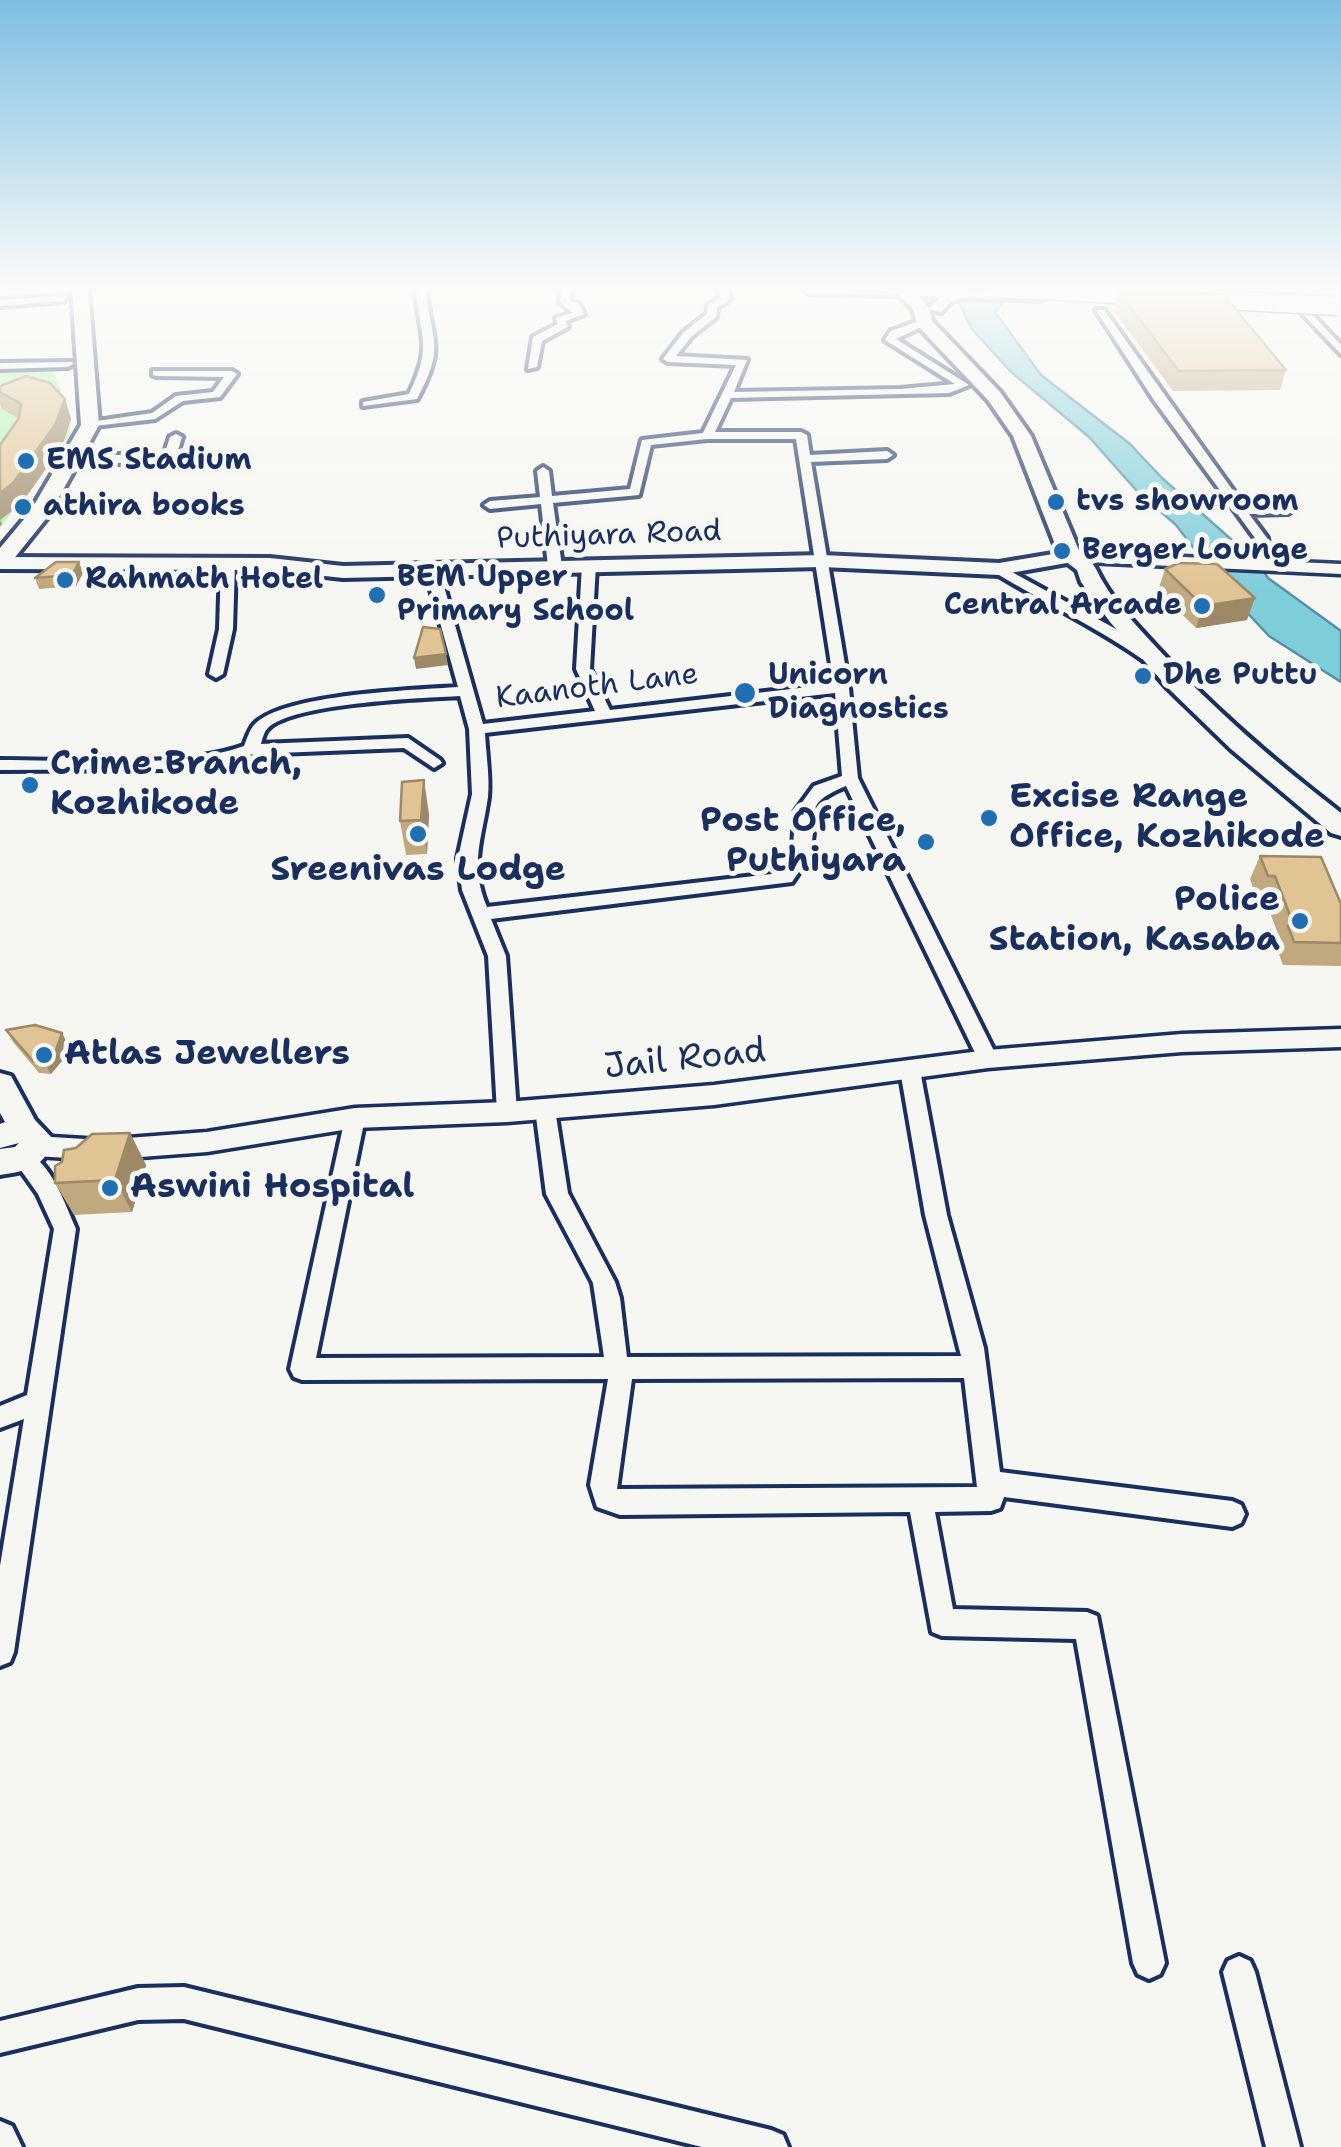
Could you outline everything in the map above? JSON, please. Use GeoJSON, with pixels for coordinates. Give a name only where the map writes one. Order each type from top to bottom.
{"type":"FeatureCollection","features":[{"type":"Feature","properties":{"kind":"main road"},"geometry":{"type":"LineString","coordinates":[[0,559],[52,478],[74,434],[80,416],[74,388]]}},
{"type":"Feature","properties":{"kind":"main road"},"geometry":{"type":"LineString","coordinates":[[0,559],[39,515],[90,425],[85,388]]}},
{"type":"Feature","properties":{"kind":"main road"},"geometry":{"type":"LineString","coordinates":[[988,388],[1022,436],[1109,605],[1153,660],[1295,792],[1341,828]]}},
{"type":"Feature","properties":{"kind":"main road"},"geometry":{"type":"LineString","coordinates":[[1081,557],[1172,660],[1341,806]]}},
{"type":"Feature","properties":{"kind":"main road","name":"Puthiyara Road"},"geometry":{"type":"LineString","coordinates":[[0,559],[433,572],[822,561],[999,569],[1081,557]]}},
{"type":"Feature","properties":{"kind":"main road"},"geometry":{"type":"LineString","coordinates":[[0,1084],[17,1146]]}},
{"type":"Feature","properties":{"kind":"street"},"geometry":{"type":"LineString","coordinates":[[90,425],[155,416],[180,398],[216,394],[221,388]]}},
{"type":"Feature","properties":{"kind":"street"},"geometry":{"type":"LineString","coordinates":[[367,404],[413,396],[417,388]]}},
{"type":"Feature","properties":{"kind":"street"},"geometry":{"type":"LineString","coordinates":[[707,436],[731,388]]}},
{"type":"Feature","properties":{"kind":"street"},"geometry":{"type":"LineString","coordinates":[[728,395],[950,388]]}},
{"type":"Feature","properties":{"kind":"street"},"geometry":{"type":"LineString","coordinates":[[1153,388],[1261,538],[1267,562]]}},
{"type":"Feature","properties":{"kind":"street"},"geometry":{"type":"LineString","coordinates":[[490,505],[634,492],[646,442],[707,436],[801,435],[842,688],[850,778],[988,1059]]}},
{"type":"Feature","properties":{"kind":"street"},"geometry":{"type":"LineString","coordinates":[[73,458],[169,460],[176,436]]}},
{"type":"Feature","properties":{"kind":"street"},"geometry":{"type":"LineString","coordinates":[[805,459],[887,456]]}},
{"type":"Feature","properties":{"kind":"street"},"geometry":{"type":"LineString","coordinates":[[543,471],[555,566]]}},
{"type":"Feature","properties":{"kind":"street"},"geometry":{"type":"LineString","coordinates":[[1239,510],[1288,510]]}},
{"type":"Feature","properties":{"kind":"street"},"geometry":{"type":"LineString","coordinates":[[1081,557],[1341,568]]}},
{"type":"Feature","properties":{"kind":"street"},"geometry":{"type":"LineString","coordinates":[[216,674],[226,629],[228,564]]}},
{"type":"Feature","properties":{"kind":"street"},"geometry":{"type":"LineString","coordinates":[[590,565],[586,634],[581,653],[584,675],[604,713]]}},
{"type":"Feature","properties":{"kind":"street"},"geometry":{"type":"LineString","coordinates":[[999,569],[1029,589],[1117,633],[1153,660]]}},
{"type":"Feature","properties":{"kind":"street"},"geometry":{"type":"LineString","coordinates":[[433,572],[477,729],[480,794],[466,858],[470,890],[497,956],[508,1112]]}},
{"type":"Feature","properties":{"kind":"street","name":"Kaanoth Lane"},"geometry":{"type":"LineString","coordinates":[[477,729],[842,688]]}},
{"type":"Feature","properties":{"kind":"street"},"geometry":{"type":"LineString","coordinates":[[252,749],[259,728],[275,716],[342,702],[466,691]]}},
{"type":"Feature","properties":{"kind":"street"},"geometry":{"type":"LineString","coordinates":[[0,765],[171,764],[230,757],[252,749],[408,743],[434,763]]}},
{"type":"Feature","properties":{"kind":"street"},"geometry":{"type":"LineString","coordinates":[[480,914],[786,878],[802,850],[803,812],[820,790],[850,778]]}},
{"type":"Feature","properties":{"kind":"street","name":"Jail Road"},"geometry":{"type":"LineString","coordinates":[[17,1146],[100,1150],[207,1142],[355,1118],[508,1112],[714,1094],[988,1059],[1182,1043],[1341,1038]]}},
{"type":"Feature","properties":{"kind":"street"},"geometry":{"type":"LineString","coordinates":[[545,1109],[557,1194],[604,1282],[609,1298],[612,1350],[621,1371],[604,1484],[606,1498],[620,1503],[991,1499],[971,1367],[972,1348],[936,1215],[910,1070]]}},
{"type":"Feature","properties":{"kind":"street"},"geometry":{"type":"LineString","coordinates":[[355,1118],[302,1369],[971,1367]]}},
{"type":"Feature","properties":{"kind":"street"},"geometry":{"type":"LineString","coordinates":[[0,1652],[66,1229],[48,1189],[17,1146]]}},
{"type":"Feature","properties":{"kind":"street"},"geometry":{"type":"LineString","coordinates":[[0,1417],[39,1402]]}},
{"type":"Feature","properties":{"kind":"street"},"geometry":{"type":"LineString","coordinates":[[989,1483],[1232,1514]]}},
{"type":"Feature","properties":{"kind":"street"},"geometry":{"type":"LineString","coordinates":[[921,1502],[942,1622],[1087,1626],[1149,1964]]}},
{"type":"Feature","properties":{"kind":"street"},"geometry":{"type":"LineString","coordinates":[[1239,1972],[1283,2147]]}},
{"type":"Feature","properties":{"kind":"street"},"geometry":{"type":"LineString","coordinates":[[0,2038],[138,2004],[184,2003],[771,2147]]}},
{"type":"Feature","properties":{"kind":"street"},"geometry":{"type":"LineString","coordinates":[[0,2138],[4,2147]]}},
{"type":"Feature","properties":{"kind":"green space","name":"EMS Stadium"},"geometry":{"type":"Polygon","coordinates":[[[0,388],[60,388],[71,419],[70,434],[0,528],[0,388]]]}},
{"type":"Feature","properties":{"kind":"water"},"geometry":{"type":"Polygon","coordinates":[[[1031,388],[1058,388],[1130,444],[1162,478],[1259,564],[1268,578],[1341,631],[1341,682],[1269,636],[1226,590],[1176,525],[1136,490],[1089,437],[1031,388]]]}},
{"type":"Feature","properties":{"kind":"building"},"geometry":{"type":"Polygon","coordinates":[[[0,388],[55,388],[65,399],[55,425],[13,483],[0,493],[0,445],[19,418],[21,404],[0,392],[0,388]]]}},
{"type":"Feature","properties":{"kind":"building"},"geometry":{"type":"Polygon","coordinates":[[[56,562],[79,562],[72,575],[35,578],[56,562]]]}},
{"type":"Feature","properties":{"kind":"building"},"geometry":{"type":"Polygon","coordinates":[[[1179,563],[1217,564],[1255,598],[1203,606],[1165,569],[1179,563]]]}},
{"type":"Feature","properties":{"kind":"building"},"geometry":{"type":"Polygon","coordinates":[[[423,627],[440,629],[446,654],[414,658],[423,627]]]}},
{"type":"Feature","properties":{"kind":"building"},"geometry":{"type":"Polygon","coordinates":[[[424,780],[421,820],[400,821],[402,782],[424,780]]]}},
{"type":"Feature","properties":{"kind":"building"},"geometry":{"type":"Polygon","coordinates":[[[1260,856],[1321,857],[1341,904],[1341,943],[1294,942],[1288,926],[1294,926],[1275,876],[1268,876],[1260,856]]]}},
{"type":"Feature","properties":{"kind":"building"},"geometry":{"type":"Polygon","coordinates":[[[35,1025],[62,1033],[56,1050],[45,1063],[33,1061],[6,1030],[35,1025]]]}},
{"type":"Feature","properties":{"kind":"building"},"geometry":{"type":"Polygon","coordinates":[[[130,1133],[115,1180],[55,1183],[55,1166],[62,1162],[64,1150],[76,1148],[92,1134],[130,1133]]]}},
{"type":"Feature","properties":{"kind":"place","name":"EMS Stadium"},"geometry":{"type":"Point","coordinates":[26,461]}},
{"type":"Feature","properties":{"kind":"place","name":"tvs showroom"},"geometry":{"type":"Point","coordinates":[1056,502]}},
{"type":"Feature","properties":{"kind":"place","name":"athira books"},"geometry":{"type":"Point","coordinates":[23,507]}},
{"type":"Feature","properties":{"kind":"place","name":"Berger Lounge"},"geometry":{"type":"Point","coordinates":[1062,551]}},
{"type":"Feature","properties":{"kind":"place","name":"Rahmath Hotel"},"geometry":{"type":"Point","coordinates":[65,580]}},
{"type":"Feature","properties":{"kind":"place","name":"BEM Upper Primary School"},"geometry":{"type":"Point","coordinates":[377,595]}},
{"type":"Feature","properties":{"kind":"place","name":"Central Arcade"},"geometry":{"type":"Point","coordinates":[1202,606]}},
{"type":"Feature","properties":{"kind":"place","name":"Dhe Puttu"},"geometry":{"type":"Point","coordinates":[1143,676]}},
{"type":"Feature","properties":{"kind":"place","name":"Unicorn Diagnostics"},"geometry":{"type":"Point","coordinates":[745,693]}},
{"type":"Feature","properties":{"kind":"place","name":"Crime Branch, Kozhikode"},"geometry":{"type":"Point","coordinates":[30,785]}},
{"type":"Feature","properties":{"kind":"place","name":"Excise Range Office, Kozhikode"},"geometry":{"type":"Point","coordinates":[989,818]}},
{"type":"Feature","properties":{"kind":"place","name":"Sreenivas Lodge"},"geometry":{"type":"Point","coordinates":[418,834]}},
{"type":"Feature","properties":{"kind":"place","name":"Post Office, Puthiyara"},"geometry":{"type":"Point","coordinates":[926,842]}},
{"type":"Feature","properties":{"kind":"place","name":"Police Station, Kasaba"},"geometry":{"type":"Point","coordinates":[1300,921]}},
{"type":"Feature","properties":{"kind":"place","name":"Atlas Jewellers"},"geometry":{"type":"Point","coordinates":[44,1055]}},
{"type":"Feature","properties":{"kind":"place","name":"Aswini Hospital"},"geometry":{"type":"Point","coordinates":[110,1188]}}]}
